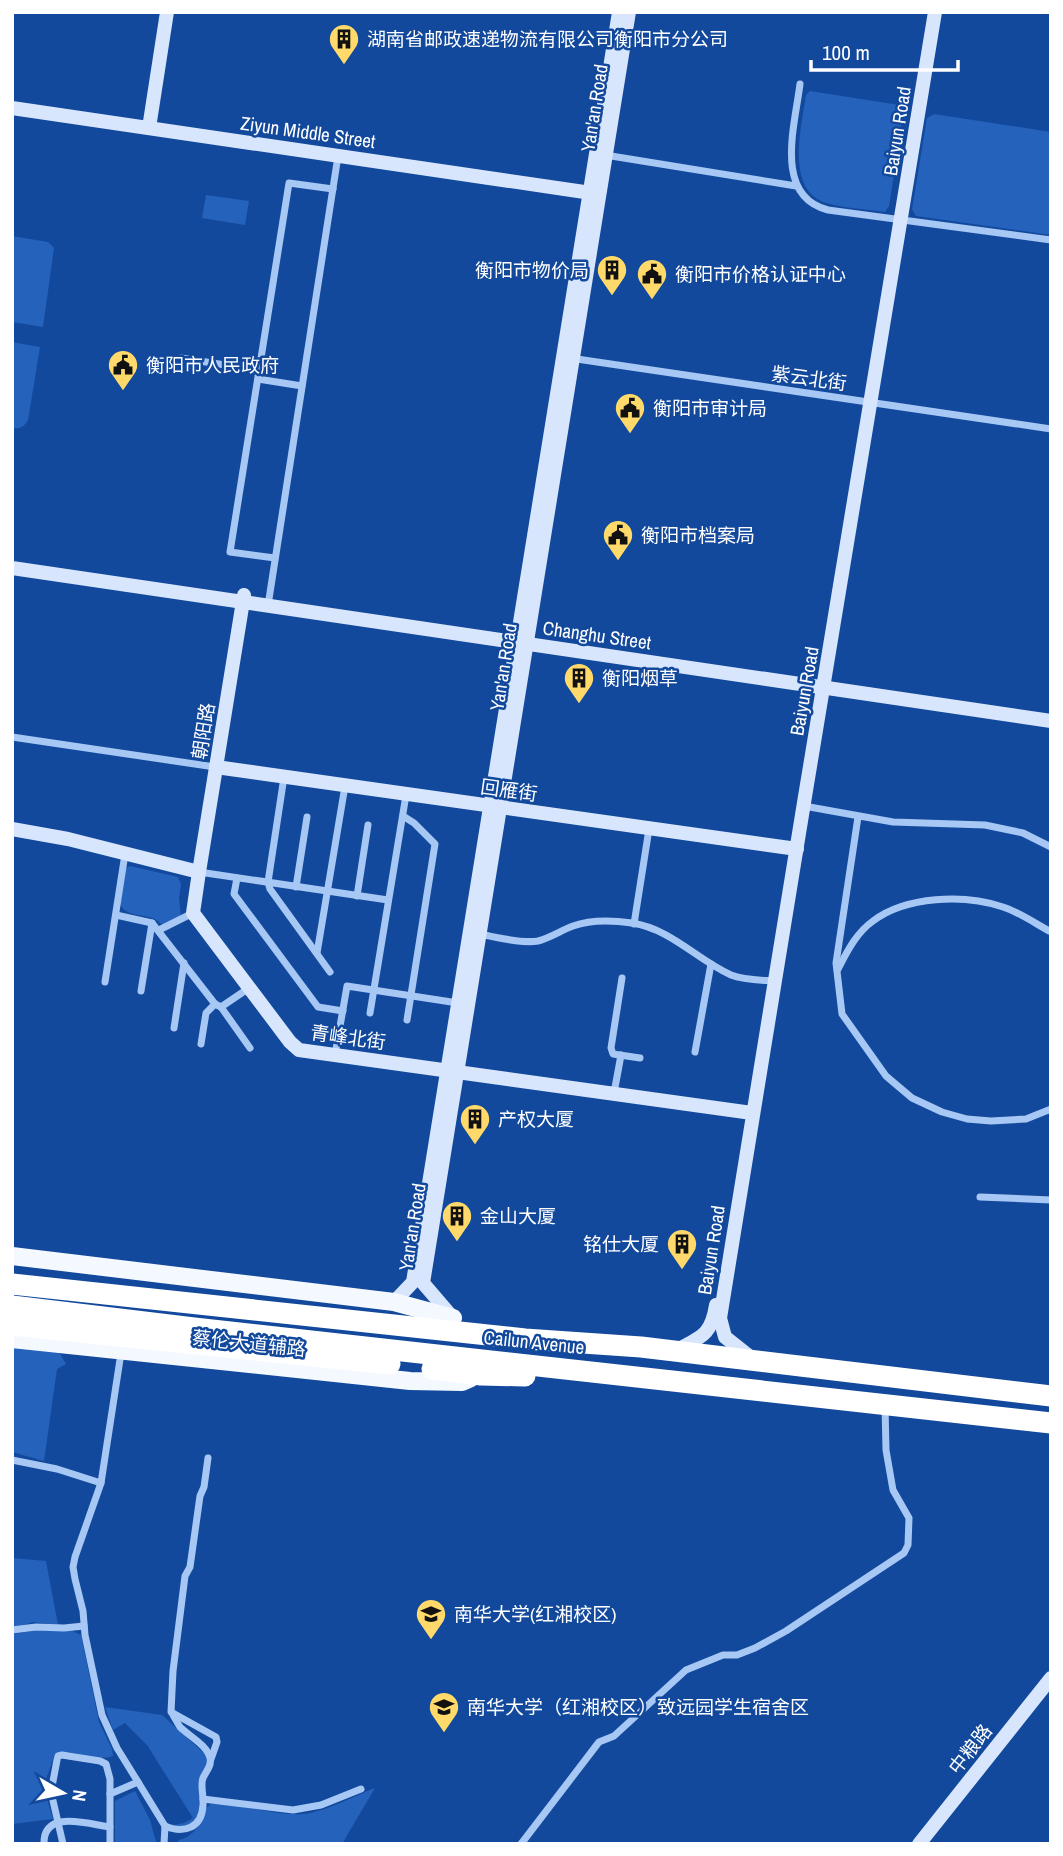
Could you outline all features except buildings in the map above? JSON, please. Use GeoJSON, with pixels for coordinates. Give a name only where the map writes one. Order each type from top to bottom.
{"type":"FeatureCollection","features":[{"type":"Feature","properties":{"kind":"highway"},"geometry":{"type":"LineString","coordinates":[[12,1270],[385,1306],[453,1318],[565,1331],[641,1347]]}},
{"type":"Feature","properties":{"kind":"highway","name":"Cailun Avenue"},"geometry":{"type":"LineString","coordinates":[[12,1284],[525,1339],[641,1347],[1051,1396]]}},
{"type":"Feature","properties":{"kind":"highway","name":"Cailun Avenue"},"geometry":{"type":"LineString","coordinates":[[12,1306],[1051,1423]]}},
{"type":"Feature","properties":{"kind":"highway"},"geometry":{"type":"LineString","coordinates":[[12,1325],[481,1375],[510,1377],[600,1373]]}},
{"type":"Feature","properties":{"kind":"main road"},"geometry":{"type":"LineString","coordinates":[[12,1256],[385,1306]]}},
{"type":"Feature","properties":{"kind":"main road","name":"蔡伦大道辅路"},"geometry":{"type":"LineString","coordinates":[[12,1339],[410,1381],[462,1382],[481,1375]]}},
{"type":"Feature","properties":{"kind":"street"},"geometry":{"type":"LineString","coordinates":[[149,128],[167,12]]}},
{"type":"Feature","properties":{"kind":"street","name":"Yan'an Road"},"geometry":{"type":"LineString","coordinates":[[453,1318],[423,1283],[452,1071],[458,1003],[495,807],[568,358],[619,12]]}},
{"type":"Feature","properties":{"kind":"street","name":"Yan'an Road"},"geometry":{"type":"LineString","coordinates":[[594,193],[605,155],[629,12]]}},
{"type":"Feature","properties":{"kind":"street","name":"Baiyun Road"},"geometry":{"type":"LineString","coordinates":[[898,219],[928,12]]}},
{"type":"Feature","properties":{"kind":"street","name":"Baiyun Road"},"geometry":{"type":"LineString","coordinates":[[675,1351],[706,1334],[714,1317],[935,12]]}},
{"type":"Feature","properties":{"kind":"street"},"geometry":{"type":"LineString","coordinates":[[800,84],[791,147],[792,166],[796,186],[811,203],[819,207],[1051,240]]}},
{"type":"Feature","properties":{"kind":"street","name":"Ziyun Middle Street"},"geometry":{"type":"LineString","coordinates":[[12,108],[594,193]]}},
{"type":"Feature","properties":{"kind":"street"},"geometry":{"type":"LineString","coordinates":[[605,155],[796,186]]}},
{"type":"Feature","properties":{"kind":"street"},"geometry":{"type":"LineString","coordinates":[[269,599],[338,156]]}},
{"type":"Feature","properties":{"kind":"street"},"geometry":{"type":"LineString","coordinates":[[275,558],[230,552],[289,183],[333,190]]}},
{"type":"Feature","properties":{"kind":"street"},"geometry":{"type":"LineString","coordinates":[[181,358],[225,365]]}},
{"type":"Feature","properties":{"kind":"street","name":"紫云北街"},"geometry":{"type":"LineString","coordinates":[[568,358],[1051,429]]}},
{"type":"Feature","properties":{"kind":"street"},"geometry":{"type":"LineString","coordinates":[[258,379],[302,386]]}},
{"type":"Feature","properties":{"kind":"street","name":"Changhu Street"},"geometry":{"type":"LineString","coordinates":[[12,561],[522,640]]}},
{"type":"Feature","properties":{"kind":"street","name":"Changhu Street"},"geometry":{"type":"LineString","coordinates":[[12,568],[244,599],[821,684],[1051,721]]}},
{"type":"Feature","properties":{"kind":"street","name":"朝阳路"},"geometry":{"type":"LineString","coordinates":[[199,872],[244,599]]}},
{"type":"Feature","properties":{"kind":"street","name":"Baiyun Road"},"geometry":{"type":"LineString","coordinates":[[794,848],[804,806],[821,684]]}},
{"type":"Feature","properties":{"kind":"street","name":"Changhu Street"},"geometry":{"type":"LineString","coordinates":[[821,684],[1051,714]]}},
{"type":"Feature","properties":{"kind":"street"},"geometry":{"type":"LineString","coordinates":[[12,737],[216,767]]}},
{"type":"Feature","properties":{"kind":"street","name":"回雁街"},"geometry":{"type":"LineString","coordinates":[[216,767],[794,848]]}},
{"type":"Feature","properties":{"kind":"street"},"geometry":{"type":"LineString","coordinates":[[284,777],[268,882],[270,889],[330,972]]}},
{"type":"Feature","properties":{"kind":"street"},"geometry":{"type":"LineString","coordinates":[[317,953],[345,786]]}},
{"type":"Feature","properties":{"kind":"street"},"geometry":{"type":"LineString","coordinates":[[370,1013],[406,794]]}},
{"type":"Feature","properties":{"kind":"street"},"geometry":{"type":"LineString","coordinates":[[804,806],[893,822],[985,825],[1023,833],[1051,847]]}},
{"type":"Feature","properties":{"kind":"street","name":"Yan'an Road"},"geometry":{"type":"LineString","coordinates":[[385,1306],[413,1282],[479,934],[495,807]]}},
{"type":"Feature","properties":{"kind":"street"},"geometry":{"type":"LineString","coordinates":[[403,816],[435,844],[407,1020]]}},
{"type":"Feature","properties":{"kind":"street"},"geometry":{"type":"LineString","coordinates":[[296,887],[307,817]]}},
{"type":"Feature","properties":{"kind":"street"},"geometry":{"type":"LineString","coordinates":[[858,817],[836,962],[842,1014],[887,1076],[912,1098],[942,1112],[967,1119],[991,1121],[1026,1119],[1051,1109]]}},
{"type":"Feature","properties":{"kind":"street"},"geometry":{"type":"LineString","coordinates":[[357,896],[368,825]]}},
{"type":"Feature","properties":{"kind":"street"},"geometry":{"type":"LineString","coordinates":[[12,829],[68,839],[199,872],[388,900]]}},
{"type":"Feature","properties":{"kind":"street"},"geometry":{"type":"LineString","coordinates":[[634,924],[649,829]]}},
{"type":"Feature","properties":{"kind":"street"},"geometry":{"type":"LineString","coordinates":[[105,982],[125,853]]}},
{"type":"Feature","properties":{"kind":"street"},"geometry":{"type":"LineString","coordinates":[[159,930],[193,913],[199,872]]}},
{"type":"Feature","properties":{"kind":"street"},"geometry":{"type":"LineString","coordinates":[[237,878],[234,894],[318,1007],[343,1012]]}},
{"type":"Feature","properties":{"kind":"street"},"geometry":{"type":"LineString","coordinates":[[837,970],[853,942],[870,923],[889,911],[926,900],[969,900],[1004,907],[1051,932]]}},
{"type":"Feature","properties":{"kind":"street","name":"青峰北街"},"geometry":{"type":"LineString","coordinates":[[193,913],[290,1042],[299,1050],[750,1112]]}},
{"type":"Feature","properties":{"kind":"street"},"geometry":{"type":"LineString","coordinates":[[116,915],[152,923],[250,1048]]}},
{"type":"Feature","properties":{"kind":"street"},"geometry":{"type":"LineString","coordinates":[[479,934],[537,941],[588,921],[606,920],[634,924],[654,928],[674,938],[711,964],[738,977],[772,981]]}},
{"type":"Feature","properties":{"kind":"street"},"geometry":{"type":"LineString","coordinates":[[141,991],[152,923]]}},
{"type":"Feature","properties":{"kind":"street"},"geometry":{"type":"LineString","coordinates":[[174,1028],[184,963]]}},
{"type":"Feature","properties":{"kind":"street"},"geometry":{"type":"LineString","coordinates":[[695,1052],[711,964]]}},
{"type":"Feature","properties":{"kind":"street"},"geometry":{"type":"LineString","coordinates":[[622,978],[611,1048],[613,1054],[640,1058]]}},
{"type":"Feature","properties":{"kind":"street"},"geometry":{"type":"LineString","coordinates":[[335,1055],[347,986],[458,1003]]}},
{"type":"Feature","properties":{"kind":"street"},"geometry":{"type":"LineString","coordinates":[[201,1044],[206,1013],[249,988]]}},
{"type":"Feature","properties":{"kind":"street"},"geometry":{"type":"LineString","coordinates":[[614,1094],[621,1055]]}},
{"type":"Feature","properties":{"kind":"street","name":"Baiyun Road"},"geometry":{"type":"LineString","coordinates":[[750,1112],[720,1318],[725,1337],[755,1360]]}},
{"type":"Feature","properties":{"kind":"street"},"geometry":{"type":"LineString","coordinates":[[980,1197],[1051,1200]]}},
{"type":"Feature","properties":{"kind":"street"},"geometry":{"type":"LineString","coordinates":[[122,1350],[102,1483],[74,1567],[102,1715],[117,1748],[165,1826],[164,1844]]}},
{"type":"Feature","properties":{"kind":"street"},"geometry":{"type":"LineString","coordinates":[[521,1844],[599,1742],[614,1736],[686,1670],[723,1655],[737,1655],[766,1642],[904,1553],[908,1545],[909,1518],[893,1490],[886,1450],[885,1405]]}},
{"type":"Feature","properties":{"kind":"street"},"geometry":{"type":"LineString","coordinates":[[208,1458],[190,1567],[185,1576],[173,1671],[171,1712],[180,1726],[207,1751],[211,1759]]}},
{"type":"Feature","properties":{"kind":"street"},"geometry":{"type":"LineString","coordinates":[[12,1460],[57,1469],[102,1483]]}},
{"type":"Feature","properties":{"kind":"street"},"geometry":{"type":"LineString","coordinates":[[12,1630],[85,1626]]}},
{"type":"Feature","properties":{"kind":"street","name":"中粮路"},"geometry":{"type":"LineString","coordinates":[[919,1844],[1051,1678]]}},
{"type":"Feature","properties":{"kind":"street","name":"中粮路"},"geometry":{"type":"LineString","coordinates":[[927,1844],[1051,1687]]}},
{"type":"Feature","properties":{"kind":"street"},"geometry":{"type":"LineString","coordinates":[[165,1826],[172,1829],[191,1828],[198,1821],[203,1808],[202,1779],[209,1768],[217,1742],[216,1737],[171,1712]]}},
{"type":"Feature","properties":{"kind":"street"},"geometry":{"type":"LineString","coordinates":[[63,1844],[51,1792],[58,1756],[62,1755],[106,1764],[110,1779],[110,1844]]}},
{"type":"Feature","properties":{"kind":"street"},"geometry":{"type":"LineString","coordinates":[[110,1794],[138,1782]]}},
{"type":"Feature","properties":{"kind":"street"},"geometry":{"type":"LineString","coordinates":[[203,1799],[293,1810],[321,1805],[362,1789]]}},
{"type":"Feature","properties":{"kind":"street"},"geometry":{"type":"LineString","coordinates":[[44,1844],[47,1830],[58,1822],[110,1827]]}},
{"type":"Feature","properties":{"kind":"shaded area"},"geometry":{"type":"Polygon","coordinates":[[[810,91],[899,105],[904,111],[889,206],[885,212],[827,203],[810,193],[803,181],[799,153],[806,95],[810,91]]]}},
{"type":"Feature","properties":{"kind":"shaded area"},"geometry":{"type":"Polygon","coordinates":[[[934,114],[1051,132],[1051,235],[916,216],[912,209],[927,118],[934,114]]]}},
{"type":"Feature","properties":{"kind":"shaded area"},"geometry":{"type":"Polygon","coordinates":[[[206,195],[249,201],[245,225],[202,218],[206,195]]]}},
{"type":"Feature","properties":{"kind":"shaded area"},"geometry":{"type":"Polygon","coordinates":[[[12,236],[48,242],[54,248],[43,327],[12,322],[12,236]]]}},
{"type":"Feature","properties":{"kind":"shaded area"},"geometry":{"type":"Polygon","coordinates":[[[12,342],[40,347],[28,420],[17,428],[12,428],[12,342]]]}},
{"type":"Feature","properties":{"kind":"shaded area"},"geometry":{"type":"Polygon","coordinates":[[[130,866],[178,877],[181,884],[181,917],[162,925],[152,918],[123,909],[120,904],[126,868],[130,866]]]}},
{"type":"Feature","properties":{"kind":"shaded area"},"geometry":{"type":"Polygon","coordinates":[[[12,1344],[59,1352],[66,1364],[57,1369],[44,1461],[12,1452],[12,1344]]]}},
{"type":"Feature","properties":{"kind":"shaded area"},"geometry":{"type":"Polygon","coordinates":[[[12,1558],[46,1561],[58,1625],[33,1622],[12,1627],[12,1558]]]}},
{"type":"Feature","properties":{"kind":"shaded area"},"geometry":{"type":"Polygon","coordinates":[[[39,1630],[70,1630],[81,1635],[99,1722],[113,1756],[98,1758],[69,1752],[55,1754],[45,1782],[53,1819],[12,1824],[12,1634],[39,1630]]]}},
{"type":"Feature","properties":{"kind":"shaded area"},"geometry":{"type":"Polygon","coordinates":[[[105,1707],[162,1715],[205,1754],[209,1761],[195,1821],[184,1827],[174,1825],[193,1818],[147,1745],[125,1723],[113,1730],[105,1707]]]}},
{"type":"Feature","properties":{"kind":"shaded area"},"geometry":{"type":"Polygon","coordinates":[[[375,1788],[342,1844],[180,1844],[178,1840],[188,1836],[196,1828],[206,1808],[211,1804],[303,1814],[330,1807],[375,1788]]]}},
{"type":"Feature","properties":{"kind":"shaded area"},"geometry":{"type":"Polygon","coordinates":[[[135,1791],[150,1820],[156,1842],[115,1844],[115,1801],[135,1791]]]}},
{"type":"Feature","properties":{"kind":"place","name":"湖南省邮政速递物流有限公司衡阳市分公司"},"geometry":{"type":"Point","coordinates":[344,66]}},
{"type":"Feature","properties":{"kind":"place","name":"衡阳市物价局"},"geometry":{"type":"Point","coordinates":[612,297]}},
{"type":"Feature","properties":{"kind":"place","name":"衡阳市价格认证中心"},"geometry":{"type":"Point","coordinates":[652,301]}},
{"type":"Feature","properties":{"kind":"place","name":"衡阳市人民政府"},"geometry":{"type":"Point","coordinates":[123,392]}},
{"type":"Feature","properties":{"kind":"place","name":"衡阳市审计局"},"geometry":{"type":"Point","coordinates":[630,435]}},
{"type":"Feature","properties":{"kind":"place","name":"衡阳市档案局"},"geometry":{"type":"Point","coordinates":[618,562]}},
{"type":"Feature","properties":{"kind":"place","name":"衡阳烟草"},"geometry":{"type":"Point","coordinates":[579,705]}},
{"type":"Feature","properties":{"kind":"place","name":"产权大厦"},"geometry":{"type":"Point","coordinates":[475,1146]}},
{"type":"Feature","properties":{"kind":"place","name":"金山大厦"},"geometry":{"type":"Point","coordinates":[457,1243]}},
{"type":"Feature","properties":{"kind":"place","name":"铭仕大厦"},"geometry":{"type":"Point","coordinates":[682,1271]}},
{"type":"Feature","properties":{"kind":"place","name":"南华大学(红湘校区)"},"geometry":{"type":"Point","coordinates":[431,1641]}},
{"type":"Feature","properties":{"kind":"place","name":"南华大学（红湘校区）致远园学生宿舍区"},"geometry":{"type":"Point","coordinates":[444,1734]}}]}
